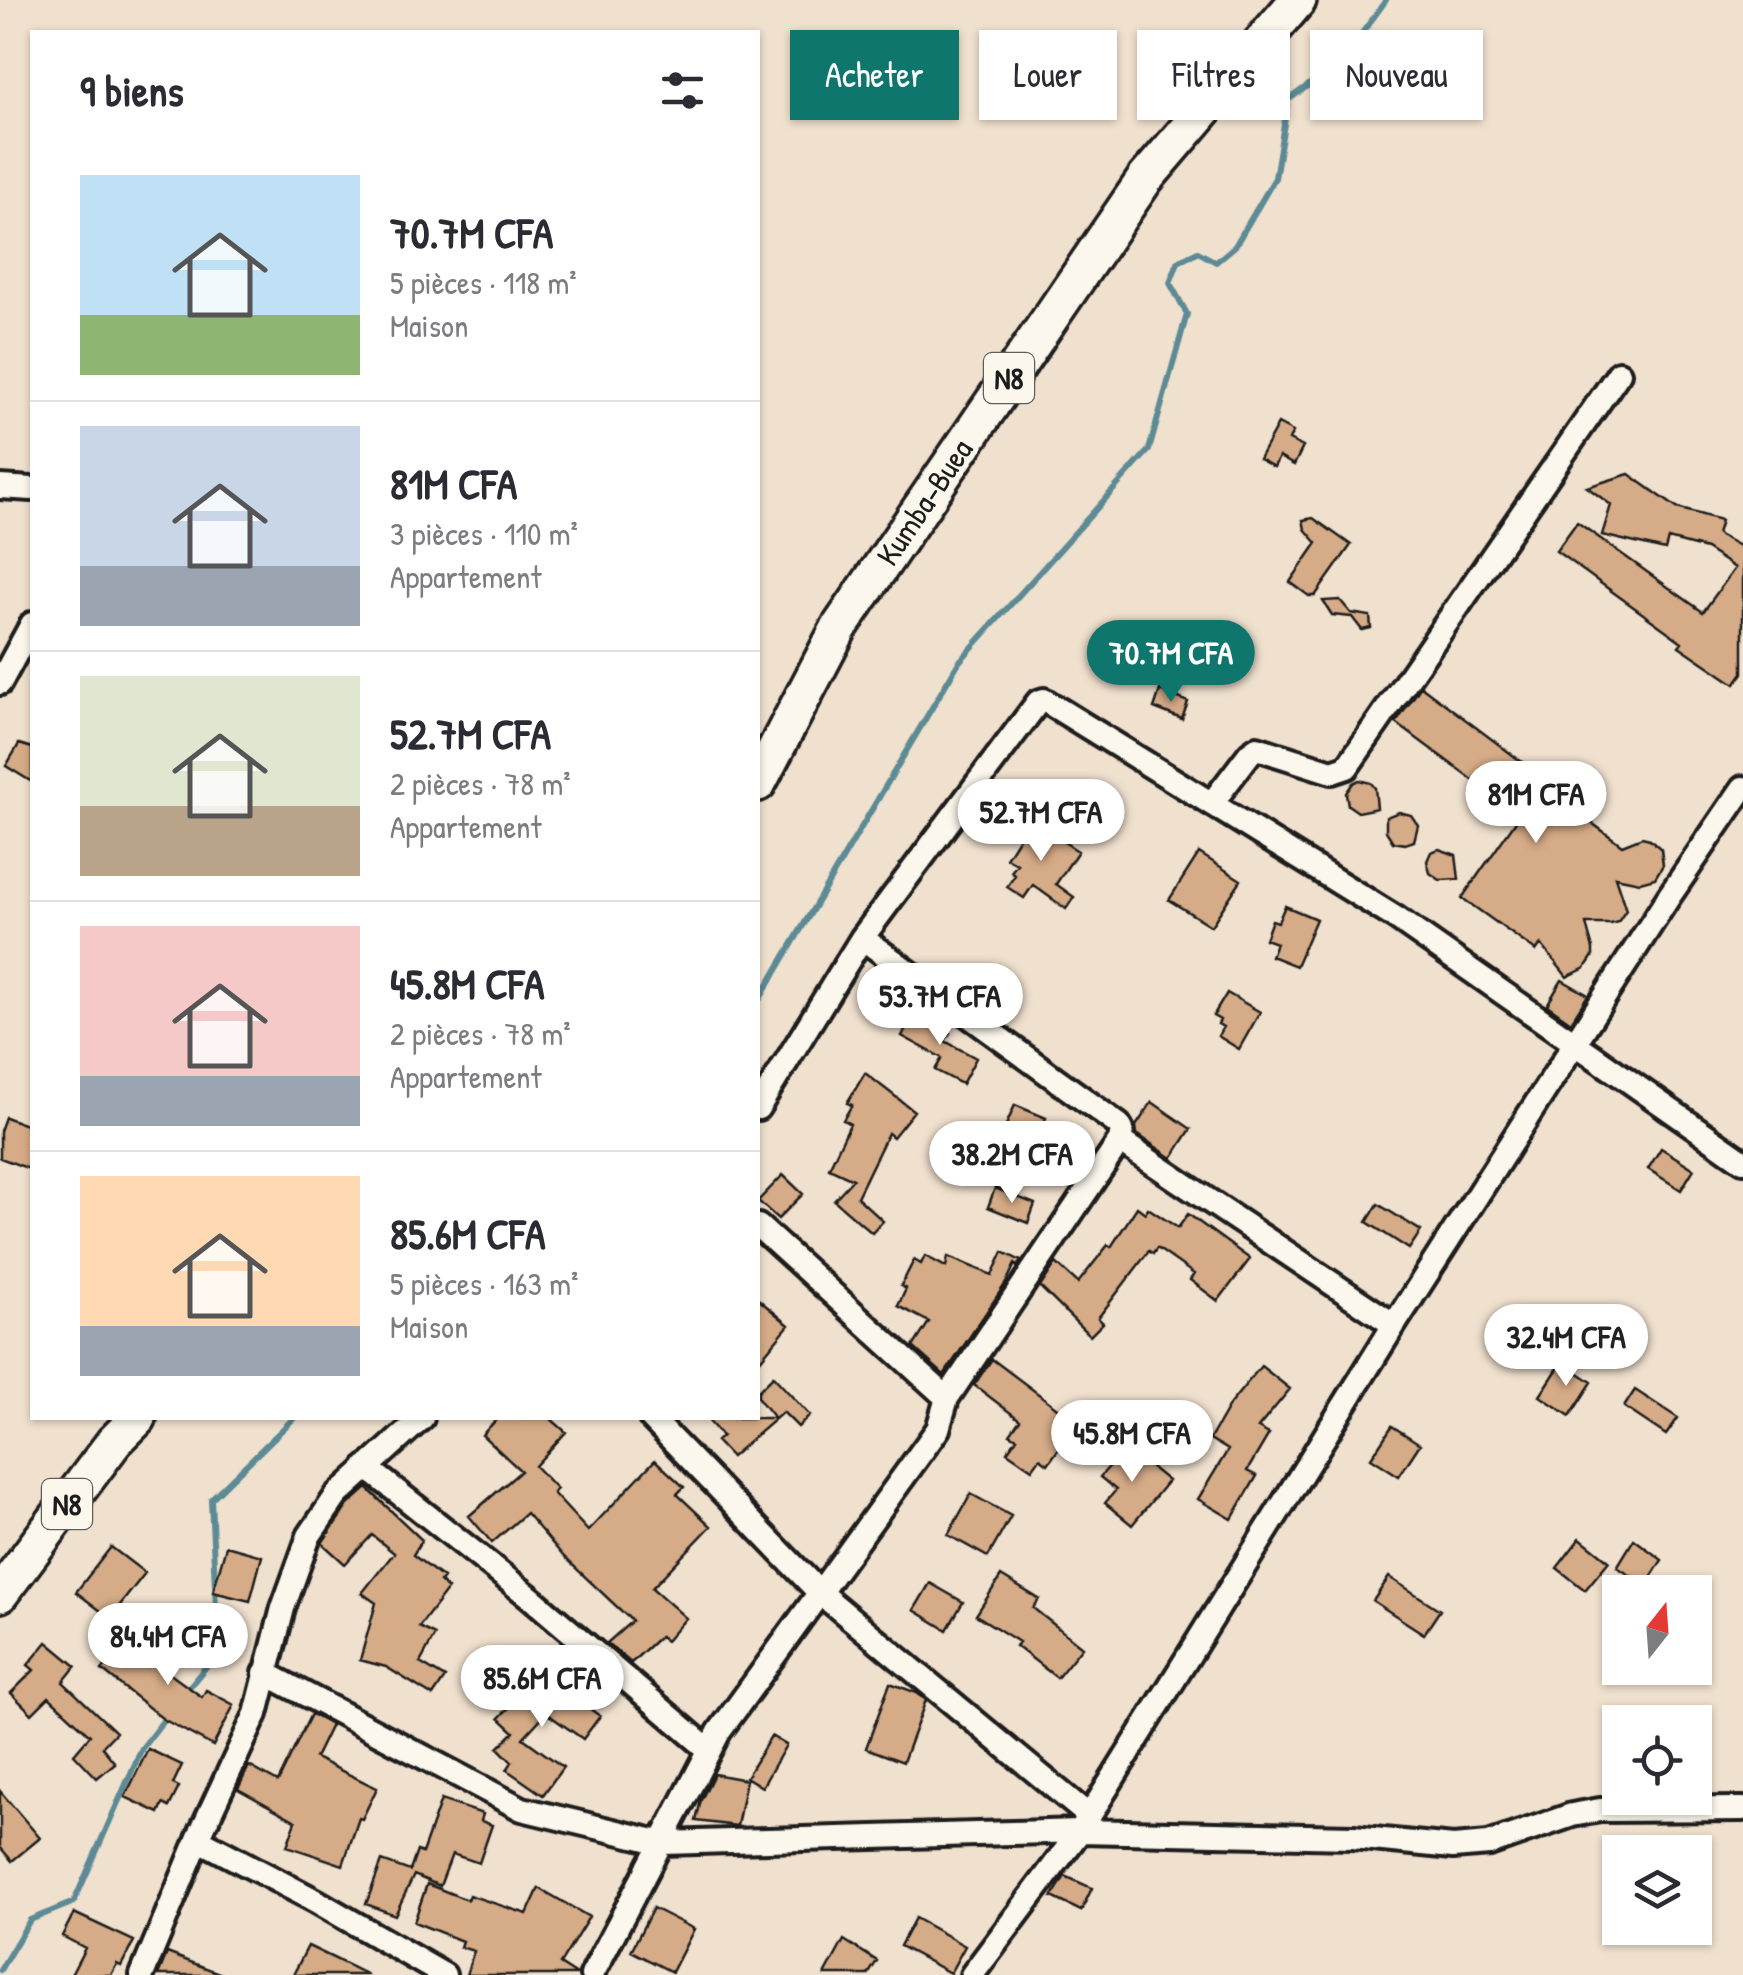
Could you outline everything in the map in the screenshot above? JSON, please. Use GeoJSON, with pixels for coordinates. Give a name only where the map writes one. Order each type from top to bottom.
{"type":"FeatureCollection","features":[{"type":"Feature","properties":{"kind":"highway","name":"Kumba-Buea"},"geometry":{"type":"LineString","coordinates":[[760,779],[839,628],[1145,179],[1298,0]]}},
{"type":"Feature","properties":{"kind":"highway","name":"N8"},"geometry":{"type":"LineString","coordinates":[[0,1594],[114,1442],[136,1420]]}},
{"type":"Feature","properties":{"kind":"street"},"geometry":{"type":"LineString","coordinates":[[1212,803],[1257,748],[1332,772],[1348,767],[1619,373]]}},
{"type":"Feature","properties":{"kind":"street"},"geometry":{"type":"LineString","coordinates":[[0,487],[30,489]]}},
{"type":"Feature","properties":{"kind":"street"},"geometry":{"type":"LineString","coordinates":[[0,683],[30,628]]}},
{"type":"Feature","properties":{"kind":"street"},"geometry":{"type":"LineString","coordinates":[[760,1105],[862,938],[1038,702],[1048,700],[1396,918],[1743,1160]]}},
{"type":"Feature","properties":{"kind":"street"},"geometry":{"type":"LineString","coordinates":[[972,1975],[1084,1824],[1394,1325],[1743,788]]}},
{"type":"Feature","properties":{"kind":"street"},"geometry":{"type":"LineString","coordinates":[[592,1975],[708,1749],[938,1429],[948,1398],[1120,1141],[1119,1124],[862,938]]}},
{"type":"Feature","properties":{"kind":"street"},"geometry":{"type":"LineString","coordinates":[[1120,1141],[1394,1325]]}},
{"type":"Feature","properties":{"kind":"street"},"geometry":{"type":"LineString","coordinates":[[760,1228],[948,1398]]}},
{"type":"Feature","properties":{"kind":"street"},"geometry":{"type":"LineString","coordinates":[[142,1975],[198,1839],[256,1714],[282,1608],[309,1536],[337,1495],[420,1420]]}},
{"type":"Feature","properties":{"kind":"street"},"geometry":{"type":"LineString","coordinates":[[652,1420],[820,1593],[1084,1824]]}},
{"type":"Feature","properties":{"kind":"street"},"geometry":{"type":"LineString","coordinates":[[366,1467],[530,1597],[708,1749]]}},
{"type":"Feature","properties":{"kind":"street"},"geometry":{"type":"LineString","coordinates":[[265,1673],[522,1809],[663,1843],[1084,1824],[1453,1847],[1489,1844],[1572,1815],[1600,1810],[1743,1809]]}},
{"type":"Feature","properties":{"kind":"street"},"geometry":{"type":"LineString","coordinates":[[198,1839],[444,1975]]}},
{"type":"Feature","properties":{"kind":"building"},"geometry":{"type":"Polygon","coordinates":[[[1278,424],[1293,432],[1289,440],[1303,447],[1294,465],[1279,457],[1274,467],[1259,459],[1278,424]]]}},
{"type":"Feature","properties":{"kind":"building"},"geometry":{"type":"Polygon","coordinates":[[[1629,474],[1677,508],[1721,520],[1717,534],[1743,548],[1743,673],[1735,684],[1556,551],[1577,522],[1703,612],[1735,568],[1706,549],[1668,539],[1665,550],[1602,535],[1611,505],[1587,487],[1629,474]]]}},
{"type":"Feature","properties":{"kind":"building"},"geometry":{"type":"Polygon","coordinates":[[[1313,518],[1351,545],[1315,596],[1309,596],[1290,582],[1317,543],[1303,520],[1313,518]]]}},
{"type":"Feature","properties":{"kind":"building"},"geometry":{"type":"Polygon","coordinates":[[[1340,600],[1351,613],[1370,616],[1371,628],[1362,630],[1352,617],[1332,615],[1323,601],[1340,600]]]}},
{"type":"Feature","properties":{"kind":"building"},"geometry":{"type":"Polygon","coordinates":[[[1421,686],[1542,777],[1537,783],[1622,845],[1642,837],[1661,849],[1663,865],[1655,878],[1640,882],[1615,877],[1626,910],[1618,922],[1586,924],[1593,956],[1585,968],[1567,977],[1541,944],[1536,951],[1462,898],[1520,815],[1396,723],[1421,686]]]}},
{"type":"Feature","properties":{"kind":"building"},"geometry":{"type":"Polygon","coordinates":[[[1160,690],[1188,702],[1182,719],[1154,708],[1160,690]]]}},
{"type":"Feature","properties":{"kind":"building"},"geometry":{"type":"Polygon","coordinates":[[[19,744],[30,747],[30,781],[6,766],[19,744]]]}},
{"type":"Feature","properties":{"kind":"building"},"geometry":{"type":"Polygon","coordinates":[[[1359,780],[1375,788],[1377,808],[1358,812],[1348,805],[1346,793],[1359,780]]]}},
{"type":"Feature","properties":{"kind":"building"},"geometry":{"type":"Polygon","coordinates":[[[1399,812],[1411,815],[1418,825],[1414,841],[1393,842],[1386,831],[1386,817],[1399,812]]]}},
{"type":"Feature","properties":{"kind":"building"},"geometry":{"type":"Polygon","coordinates":[[[1030,820],[1078,851],[1056,884],[1074,897],[1066,909],[1033,885],[1024,898],[1007,887],[1017,864],[1006,858],[1030,820]]]}},
{"type":"Feature","properties":{"kind":"building"},"geometry":{"type":"Polygon","coordinates":[[[1439,849],[1456,855],[1459,879],[1440,880],[1430,873],[1427,861],[1431,852],[1439,849]]]}},
{"type":"Feature","properties":{"kind":"building"},"geometry":{"type":"Polygon","coordinates":[[[1199,853],[1241,880],[1211,926],[1169,900],[1199,853]]]}},
{"type":"Feature","properties":{"kind":"building"},"geometry":{"type":"Polygon","coordinates":[[[1285,906],[1316,919],[1296,966],[1271,956],[1276,943],[1265,939],[1272,920],[1278,922],[1285,906]]]}},
{"type":"Feature","properties":{"kind":"building"},"geometry":{"type":"Polygon","coordinates":[[[1562,980],[1588,995],[1571,1022],[1547,1005],[1562,980]]]}},
{"type":"Feature","properties":{"kind":"building"},"geometry":{"type":"Polygon","coordinates":[[[1227,993],[1260,1012],[1239,1049],[1218,1036],[1223,1027],[1213,1016],[1227,993]]]}},
{"type":"Feature","properties":{"kind":"building"},"geometry":{"type":"Polygon","coordinates":[[[914,1014],[950,1033],[945,1041],[976,1058],[962,1084],[935,1070],[942,1058],[902,1036],[914,1014]]]}},
{"type":"Feature","properties":{"kind":"building"},"geometry":{"type":"Polygon","coordinates":[[[865,1073],[914,1111],[893,1137],[888,1133],[857,1197],[883,1221],[872,1233],[834,1200],[853,1179],[829,1168],[850,1124],[843,1120],[852,1105],[847,1103],[865,1073]]]}},
{"type":"Feature","properties":{"kind":"building"},"geometry":{"type":"Polygon","coordinates":[[[1152,1102],[1191,1129],[1172,1158],[1137,1134],[1136,1126],[1152,1102]]]}},
{"type":"Feature","properties":{"kind":"building"},"geometry":{"type":"Polygon","coordinates":[[[1015,1105],[1046,1118],[1028,1159],[997,1146],[1015,1105]]]}},
{"type":"Feature","properties":{"kind":"building"},"geometry":{"type":"Polygon","coordinates":[[[5,1117],[30,1126],[30,1169],[0,1158],[0,1131],[5,1117]]]}},
{"type":"Feature","properties":{"kind":"building"},"geometry":{"type":"Polygon","coordinates":[[[1661,1148],[1694,1169],[1681,1190],[1648,1169],[1661,1148]]]}},
{"type":"Feature","properties":{"kind":"building"},"geometry":{"type":"Polygon","coordinates":[[[783,1175],[803,1194],[778,1219],[760,1199],[783,1175]]]}},
{"type":"Feature","properties":{"kind":"building"},"geometry":{"type":"Polygon","coordinates":[[[995,1188],[1035,1204],[1028,1223],[988,1207],[995,1188]]]}},
{"type":"Feature","properties":{"kind":"building"},"geometry":{"type":"Polygon","coordinates":[[[1378,1204],[1421,1231],[1409,1249],[1367,1222],[1378,1204]]]}},
{"type":"Feature","properties":{"kind":"building"},"geometry":{"type":"Polygon","coordinates":[[[1137,1207],[1145,1213],[1148,1208],[1178,1228],[1188,1214],[1250,1259],[1218,1301],[1190,1280],[1194,1274],[1157,1248],[1153,1254],[1149,1251],[1098,1318],[1103,1323],[1090,1336],[1040,1287],[1056,1263],[1078,1283],[1108,1245],[1111,1247],[1137,1207]]]}},
{"type":"Feature","properties":{"kind":"building"},"geometry":{"type":"Polygon","coordinates":[[[1003,1252],[1021,1261],[1017,1267],[1015,1264],[944,1375],[913,1347],[929,1322],[898,1306],[906,1289],[901,1286],[914,1260],[921,1264],[925,1256],[946,1267],[948,1257],[992,1275],[1003,1252]]]}},
{"type":"Feature","properties":{"kind":"building"},"geometry":{"type":"Polygon","coordinates":[[[760,1301],[789,1325],[760,1360],[760,1301]]]}},
{"type":"Feature","properties":{"kind":"building"},"geometry":{"type":"Polygon","coordinates":[[[992,1359],[1077,1423],[1048,1464],[1040,1458],[1032,1469],[1007,1452],[1017,1438],[1010,1434],[1020,1420],[974,1385],[992,1359]]]}},
{"type":"Feature","properties":{"kind":"building"},"geometry":{"type":"Polygon","coordinates":[[[1562,1362],[1592,1382],[1570,1416],[1540,1396],[1562,1362]]]}},
{"type":"Feature","properties":{"kind":"building"},"geometry":{"type":"Polygon","coordinates":[[[1261,1366],[1290,1389],[1258,1428],[1269,1434],[1247,1471],[1257,1476],[1232,1519],[1198,1499],[1228,1450],[1210,1439],[1230,1404],[1261,1366]]]}},
{"type":"Feature","properties":{"kind":"building"},"geometry":{"type":"Polygon","coordinates":[[[773,1376],[810,1416],[798,1427],[783,1412],[731,1457],[716,1441],[722,1436],[708,1420],[774,1418],[760,1400],[760,1389],[773,1376]]]}},
{"type":"Feature","properties":{"kind":"building"},"geometry":{"type":"Polygon","coordinates":[[[1635,1390],[1678,1418],[1666,1435],[1624,1407],[1635,1390]]]}},
{"type":"Feature","properties":{"kind":"building"},"geometry":{"type":"Polygon","coordinates":[[[496,1420],[552,1420],[566,1432],[535,1466],[557,1489],[553,1493],[588,1531],[655,1460],[684,1487],[677,1494],[711,1526],[652,1588],[686,1618],[666,1641],[660,1636],[631,1663],[607,1643],[632,1621],[564,1557],[526,1513],[492,1543],[469,1516],[521,1471],[482,1435],[496,1420]]]}},
{"type":"Feature","properties":{"kind":"building"},"geometry":{"type":"Polygon","coordinates":[[[1392,1426],[1420,1444],[1399,1476],[1371,1458],[1392,1426]]]}},
{"type":"Feature","properties":{"kind":"building"},"geometry":{"type":"Polygon","coordinates":[[[1126,1447],[1168,1481],[1132,1525],[1105,1503],[1116,1490],[1100,1477],[1126,1447]]]}},
{"type":"Feature","properties":{"kind":"building"},"geometry":{"type":"Polygon","coordinates":[[[367,1488],[422,1540],[413,1555],[443,1578],[440,1582],[448,1589],[419,1627],[435,1635],[420,1663],[445,1678],[433,1696],[386,1667],[360,1660],[376,1603],[362,1593],[394,1553],[372,1535],[345,1564],[322,1543],[348,1505],[367,1488]]]}},
{"type":"Feature","properties":{"kind":"building"},"geometry":{"type":"Polygon","coordinates":[[[971,1494],[1011,1516],[988,1557],[948,1535],[971,1494]]]}},
{"type":"Feature","properties":{"kind":"building"},"geometry":{"type":"Polygon","coordinates":[[[1580,1538],[1609,1561],[1585,1590],[1557,1568],[1580,1538]]]}},
{"type":"Feature","properties":{"kind":"building"},"geometry":{"type":"Polygon","coordinates":[[[1634,1539],[1662,1560],[1652,1575],[1630,1575],[1617,1567],[1634,1539]]]}},
{"type":"Feature","properties":{"kind":"building"},"geometry":{"type":"Polygon","coordinates":[[[226,1546],[262,1556],[250,1601],[213,1592],[226,1546]]]}},
{"type":"Feature","properties":{"kind":"building"},"geometry":{"type":"Polygon","coordinates":[[[111,1547],[145,1573],[110,1618],[76,1592],[111,1547]]]}},
{"type":"Feature","properties":{"kind":"building"},"geometry":{"type":"Polygon","coordinates":[[[1001,1576],[1039,1599],[1033,1608],[1082,1647],[1057,1678],[1016,1646],[1019,1642],[976,1615],[1001,1576]]]}},
{"type":"Feature","properties":{"kind":"building"},"geometry":{"type":"Polygon","coordinates":[[[1389,1577],[1440,1610],[1424,1634],[1373,1601],[1389,1577]]]}},
{"type":"Feature","properties":{"kind":"building"},"geometry":{"type":"Polygon","coordinates":[[[930,1583],[963,1602],[947,1630],[914,1610],[930,1583]]]}},
{"type":"Feature","properties":{"kind":"building"},"geometry":{"type":"Polygon","coordinates":[[[149,1627],[181,1654],[166,1671],[202,1697],[206,1690],[234,1705],[213,1746],[163,1719],[102,1670],[119,1650],[126,1655],[149,1627]]]}},
{"type":"Feature","properties":{"kind":"building"},"geometry":{"type":"Polygon","coordinates":[[[47,1642],[76,1666],[63,1682],[116,1732],[102,1747],[115,1763],[97,1778],[74,1754],[90,1735],[49,1697],[32,1714],[11,1693],[34,1670],[28,1665],[47,1642]]]}},
{"type":"Feature","properties":{"kind":"building"},"geometry":{"type":"Polygon","coordinates":[[[547,1671],[568,1687],[565,1691],[600,1716],[583,1739],[546,1713],[523,1738],[563,1767],[543,1795],[507,1770],[512,1762],[498,1748],[514,1732],[499,1718],[523,1693],[527,1697],[547,1671]]]}},
{"type":"Feature","properties":{"kind":"building"},"geometry":{"type":"Polygon","coordinates":[[[890,1683],[926,1700],[903,1762],[866,1748],[890,1683]]]}},
{"type":"Feature","properties":{"kind":"building"},"geometry":{"type":"Polygon","coordinates":[[[311,1714],[331,1725],[315,1758],[377,1788],[362,1819],[359,1818],[343,1865],[287,1846],[296,1821],[238,1789],[249,1766],[278,1782],[311,1714]]]}},
{"type":"Feature","properties":{"kind":"building"},"geometry":{"type":"Polygon","coordinates":[[[771,1736],[786,1745],[762,1787],[746,1777],[771,1736]]]}},
{"type":"Feature","properties":{"kind":"building"},"geometry":{"type":"Polygon","coordinates":[[[148,1749],[182,1765],[173,1784],[179,1787],[169,1807],[163,1804],[159,1813],[125,1797],[148,1749]]]}},
{"type":"Feature","properties":{"kind":"building"},"geometry":{"type":"Polygon","coordinates":[[[714,1774],[746,1780],[737,1826],[696,1821],[714,1774]]]}},
{"type":"Feature","properties":{"kind":"building"},"geometry":{"type":"Polygon","coordinates":[[[0,1791],[40,1838],[12,1861],[0,1847],[0,1791]]]}},
{"type":"Feature","properties":{"kind":"building"},"geometry":{"type":"Polygon","coordinates":[[[441,1800],[483,1814],[481,1821],[492,1825],[479,1863],[452,1854],[440,1886],[414,1875],[395,1915],[366,1904],[382,1861],[410,1871],[417,1851],[422,1853],[441,1800]]]}},
{"type":"Feature","properties":{"kind":"building"},"geometry":{"type":"Polygon","coordinates":[[[1065,1876],[1092,1888],[1081,1911],[1052,1897],[1065,1876]]]}},
{"type":"Feature","properties":{"kind":"building"},"geometry":{"type":"Polygon","coordinates":[[[427,1884],[467,1900],[469,1895],[527,1914],[539,1888],[589,1917],[560,1964],[577,1975],[466,1975],[474,1951],[460,1947],[462,1941],[414,1922],[427,1884]]]}},
{"type":"Feature","properties":{"kind":"building"},"geometry":{"type":"Polygon","coordinates":[[[653,1908],[694,1929],[672,1972],[631,1951],[653,1908]]]}},
{"type":"Feature","properties":{"kind":"building"},"geometry":{"type":"Polygon","coordinates":[[[74,1913],[134,1941],[121,1966],[117,1964],[111,1975],[71,1975],[85,1948],[62,1936],[74,1913]]]}},
{"type":"Feature","properties":{"kind":"building"},"geometry":{"type":"Polygon","coordinates":[[[915,1918],[965,1946],[950,1973],[900,1946],[915,1918]]]}},
{"type":"Feature","properties":{"kind":"building"},"geometry":{"type":"Polygon","coordinates":[[[844,1940],[877,1961],[868,1975],[825,1975],[844,1940]]]}},
{"type":"Feature","properties":{"kind":"building"},"geometry":{"type":"Polygon","coordinates":[[[308,1946],[331,1957],[368,1975],[293,1975],[308,1946]]]}},
{"type":"Feature","properties":{"kind":"building"},"geometry":{"type":"Polygon","coordinates":[[[167,1953],[222,1974],[222,1975],[158,1975],[167,1953]]]}},
{"type":"Feature","properties":{"kind":"waterway"},"geometry":{"type":"LineString","coordinates":[[760,999],[959,662],[1149,450],[1187,314],[1170,283],[1178,262],[1198,252],[1216,262],[1235,246],[1275,178],[1288,100],[1342,61],[1386,0]]}},
{"type":"Feature","properties":{"kind":"waterway"},"geometry":{"type":"LineString","coordinates":[[186,1691],[218,1652],[211,1499],[292,1420]]}},
{"type":"Feature","properties":{"kind":"waterway"},"geometry":{"type":"LineString","coordinates":[[0,1970],[30,1920],[74,1902],[142,1748],[169,1713]]}}]}
